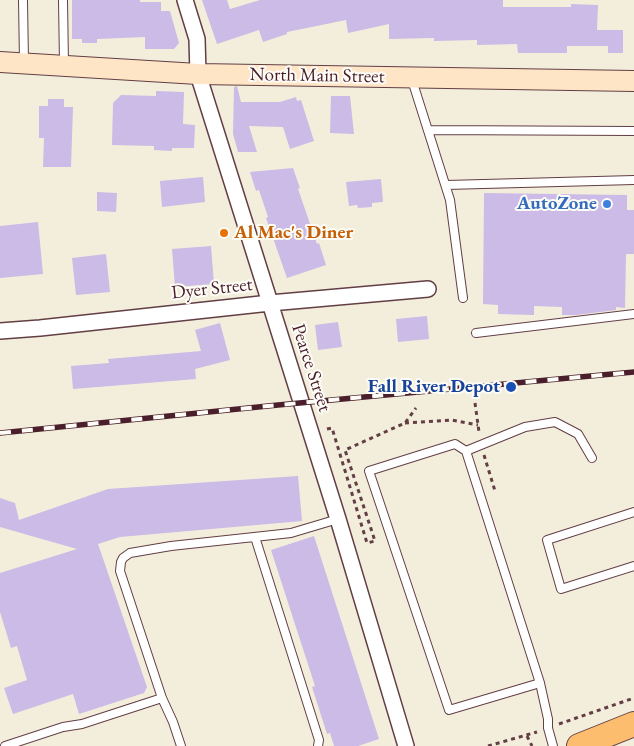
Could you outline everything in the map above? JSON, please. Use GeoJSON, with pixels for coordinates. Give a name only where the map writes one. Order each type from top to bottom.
{"type":"FeatureCollection","features":[{"type":"Feature","properties":{"kind":"highway"},"geometry":{"type":"LineString","coordinates":[[579,746],[634,724]]}},
{"type":"Feature","properties":{"kind":"main road","name":"North Main Street"},"geometry":{"type":"LineString","coordinates":[[0,62],[198,74],[634,81]]}},
{"type":"Feature","properties":{"kind":"street","name":"Pearce Street"},"geometry":{"type":"LineString","coordinates":[[185,0],[197,39],[198,74],[338,519],[406,746]]}},
{"type":"Feature","properties":{"kind":"street","name":"Dyer Street"},"geometry":{"type":"LineString","coordinates":[[0,331],[428,289]]}},
{"type":"Feature","properties":{"kind":"lane"},"geometry":{"type":"LineString","coordinates":[[23,0],[24,62]]}},
{"type":"Feature","properties":{"kind":"lane"},"geometry":{"type":"LineString","coordinates":[[63,0],[64,66]]}},
{"type":"Feature","properties":{"kind":"lane"},"geometry":{"type":"LineString","coordinates":[[412,78],[450,200],[463,298]]}},
{"type":"Feature","properties":{"kind":"lane"},"geometry":{"type":"LineString","coordinates":[[428,130],[634,131]]}},
{"type":"Feature","properties":{"kind":"lane"},"geometry":{"type":"LineString","coordinates":[[446,184],[634,180]]}},
{"type":"Feature","properties":{"kind":"lane"},"geometry":{"type":"LineString","coordinates":[[476,333],[634,314]]}},
{"type":"Feature","properties":{"kind":"lane"},"geometry":{"type":"LineString","coordinates":[[466,451],[525,427],[555,422],[578,434],[592,458]]}},
{"type":"Feature","properties":{"kind":"lane"},"geometry":{"type":"LineString","coordinates":[[540,683],[449,710],[369,471],[455,444],[466,451],[540,683],[553,746]]}},
{"type":"Feature","properties":{"kind":"lane"},"geometry":{"type":"LineString","coordinates":[[634,512],[548,540],[561,589],[634,566]]}},
{"type":"Feature","properties":{"kind":"lane"},"geometry":{"type":"LineString","coordinates":[[181,746],[162,698],[120,571],[121,562],[126,555],[135,552],[171,546],[291,533],[338,519]]}},
{"type":"Feature","properties":{"kind":"lane"},"geometry":{"type":"LineString","coordinates":[[255,537],[319,740],[318,746]]}},
{"type":"Feature","properties":{"kind":"lane"},"geometry":{"type":"LineString","coordinates":[[4,746],[26,743],[63,727],[82,724],[162,698]]}},
{"type":"Feature","properties":{"kind":"path"},"geometry":{"type":"LineString","coordinates":[[405,423],[451,420],[478,426]]}},
{"type":"Feature","properties":{"kind":"path"},"geometry":{"type":"LineString","coordinates":[[564,723],[634,698]]}},
{"type":"Feature","properties":{"kind":"path"},"geometry":{"type":"LineString","coordinates":[[488,746],[528,736],[532,746]]}},
{"type":"Feature","properties":{"kind":"building"},"geometry":{"type":"Polygon","coordinates":[[[72,0],[140,0],[140,2],[161,2],[161,11],[170,11],[179,43],[174,49],[145,49],[145,37],[97,39],[97,43],[82,43],[82,39],[72,39],[72,0]]]}},
{"type":"Feature","properties":{"kind":"building"},"geometry":{"type":"Polygon","coordinates":[[[202,0],[227,0],[230,9],[260,0],[503,0],[503,7],[571,7],[571,4],[598,5],[597,30],[623,30],[623,53],[608,53],[608,46],[567,46],[567,53],[518,53],[517,44],[477,45],[477,40],[434,41],[434,38],[389,39],[389,24],[348,33],[346,20],[287,32],[287,34],[263,42],[259,30],[217,44],[202,0]]]}},
{"type":"Feature","properties":{"kind":"building"},"geometry":{"type":"Polygon","coordinates":[[[237,86],[241,102],[280,102],[296,97],[297,101],[301,100],[314,141],[290,149],[283,127],[249,126],[257,152],[238,152],[233,134],[234,87],[237,86]]]}},
{"type":"Feature","properties":{"kind":"building"},"geometry":{"type":"Polygon","coordinates":[[[156,91],[184,92],[183,124],[195,125],[194,148],[172,148],[172,151],[154,150],[154,146],[112,145],[113,103],[121,95],[156,96],[156,91]]]}},
{"type":"Feature","properties":{"kind":"building"},"geometry":{"type":"Polygon","coordinates":[[[331,96],[350,96],[354,134],[330,133],[331,96]]]}},
{"type":"Feature","properties":{"kind":"building"},"geometry":{"type":"Polygon","coordinates":[[[48,99],[64,99],[64,107],[73,107],[71,167],[43,167],[44,138],[39,138],[39,106],[48,106],[48,99]]]}},
{"type":"Feature","properties":{"kind":"building"},"geometry":{"type":"Polygon","coordinates":[[[293,168],[300,188],[298,189],[326,265],[287,278],[266,218],[268,217],[259,190],[256,191],[250,172],[293,168]]]}},
{"type":"Feature","properties":{"kind":"building"},"geometry":{"type":"Polygon","coordinates":[[[203,177],[205,202],[162,207],[160,181],[203,177]]]}},
{"type":"Feature","properties":{"kind":"building"},"geometry":{"type":"Polygon","coordinates":[[[381,179],[383,202],[372,203],[372,207],[358,208],[357,205],[349,206],[346,182],[381,179]]]}},
{"type":"Feature","properties":{"kind":"building"},"geometry":{"type":"Polygon","coordinates":[[[97,192],[117,193],[116,212],[97,211],[97,192]]]}},
{"type":"Feature","properties":{"kind":"building"},"geometry":{"type":"Polygon","coordinates":[[[484,193],[627,195],[627,210],[634,210],[634,254],[626,254],[625,308],[616,307],[616,310],[562,315],[562,307],[534,306],[534,315],[498,314],[498,305],[483,304],[484,193]]]}},
{"type":"Feature","properties":{"kind":"building"},"geometry":{"type":"Polygon","coordinates":[[[38,222],[43,274],[0,278],[0,226],[38,222]]]}},
{"type":"Feature","properties":{"kind":"building"},"geometry":{"type":"Polygon","coordinates":[[[211,246],[214,284],[175,287],[172,249],[211,246]]]}},
{"type":"Feature","properties":{"kind":"building"},"geometry":{"type":"Polygon","coordinates":[[[106,254],[110,292],[76,295],[72,258],[106,254]]]}},
{"type":"Feature","properties":{"kind":"building"},"geometry":{"type":"Polygon","coordinates":[[[427,316],[429,339],[398,342],[396,319],[427,316]]]}},
{"type":"Feature","properties":{"kind":"building"},"geometry":{"type":"Polygon","coordinates":[[[338,322],[342,347],[318,350],[315,325],[338,322]]]}},
{"type":"Feature","properties":{"kind":"building"},"geometry":{"type":"Polygon","coordinates":[[[220,323],[230,360],[195,369],[196,379],[73,389],[71,366],[109,363],[108,359],[201,351],[195,330],[220,323]]]}},
{"type":"Feature","properties":{"kind":"building"},"geometry":{"type":"Polygon","coordinates":[[[298,476],[302,521],[120,537],[98,544],[147,687],[144,693],[79,714],[73,694],[13,714],[4,688],[27,680],[17,646],[11,648],[0,612],[0,573],[77,549],[0,527],[0,498],[15,503],[19,520],[108,489],[298,476]]]}},
{"type":"Feature","properties":{"kind":"building"},"geometry":{"type":"Polygon","coordinates":[[[314,536],[379,739],[358,746],[334,746],[330,733],[327,734],[312,687],[315,686],[271,550],[314,536]]]}},
{"type":"Feature","properties":{"kind":"railway"},"geometry":{"type":"LineString","coordinates":[[0,433],[634,372]]}},
{"type":"Feature","properties":{"kind":"place","name":"AutoZone"},"geometry":{"type":"Point","coordinates":[607,204]}},
{"type":"Feature","properties":{"kind":"place","name":"Al Mac's Diner"},"geometry":{"type":"Point","coordinates":[224,233]}},
{"type":"Feature","properties":{"kind":"place","name":"Fall River Depot"},"geometry":{"type":"Point","coordinates":[511,387]}}]}
